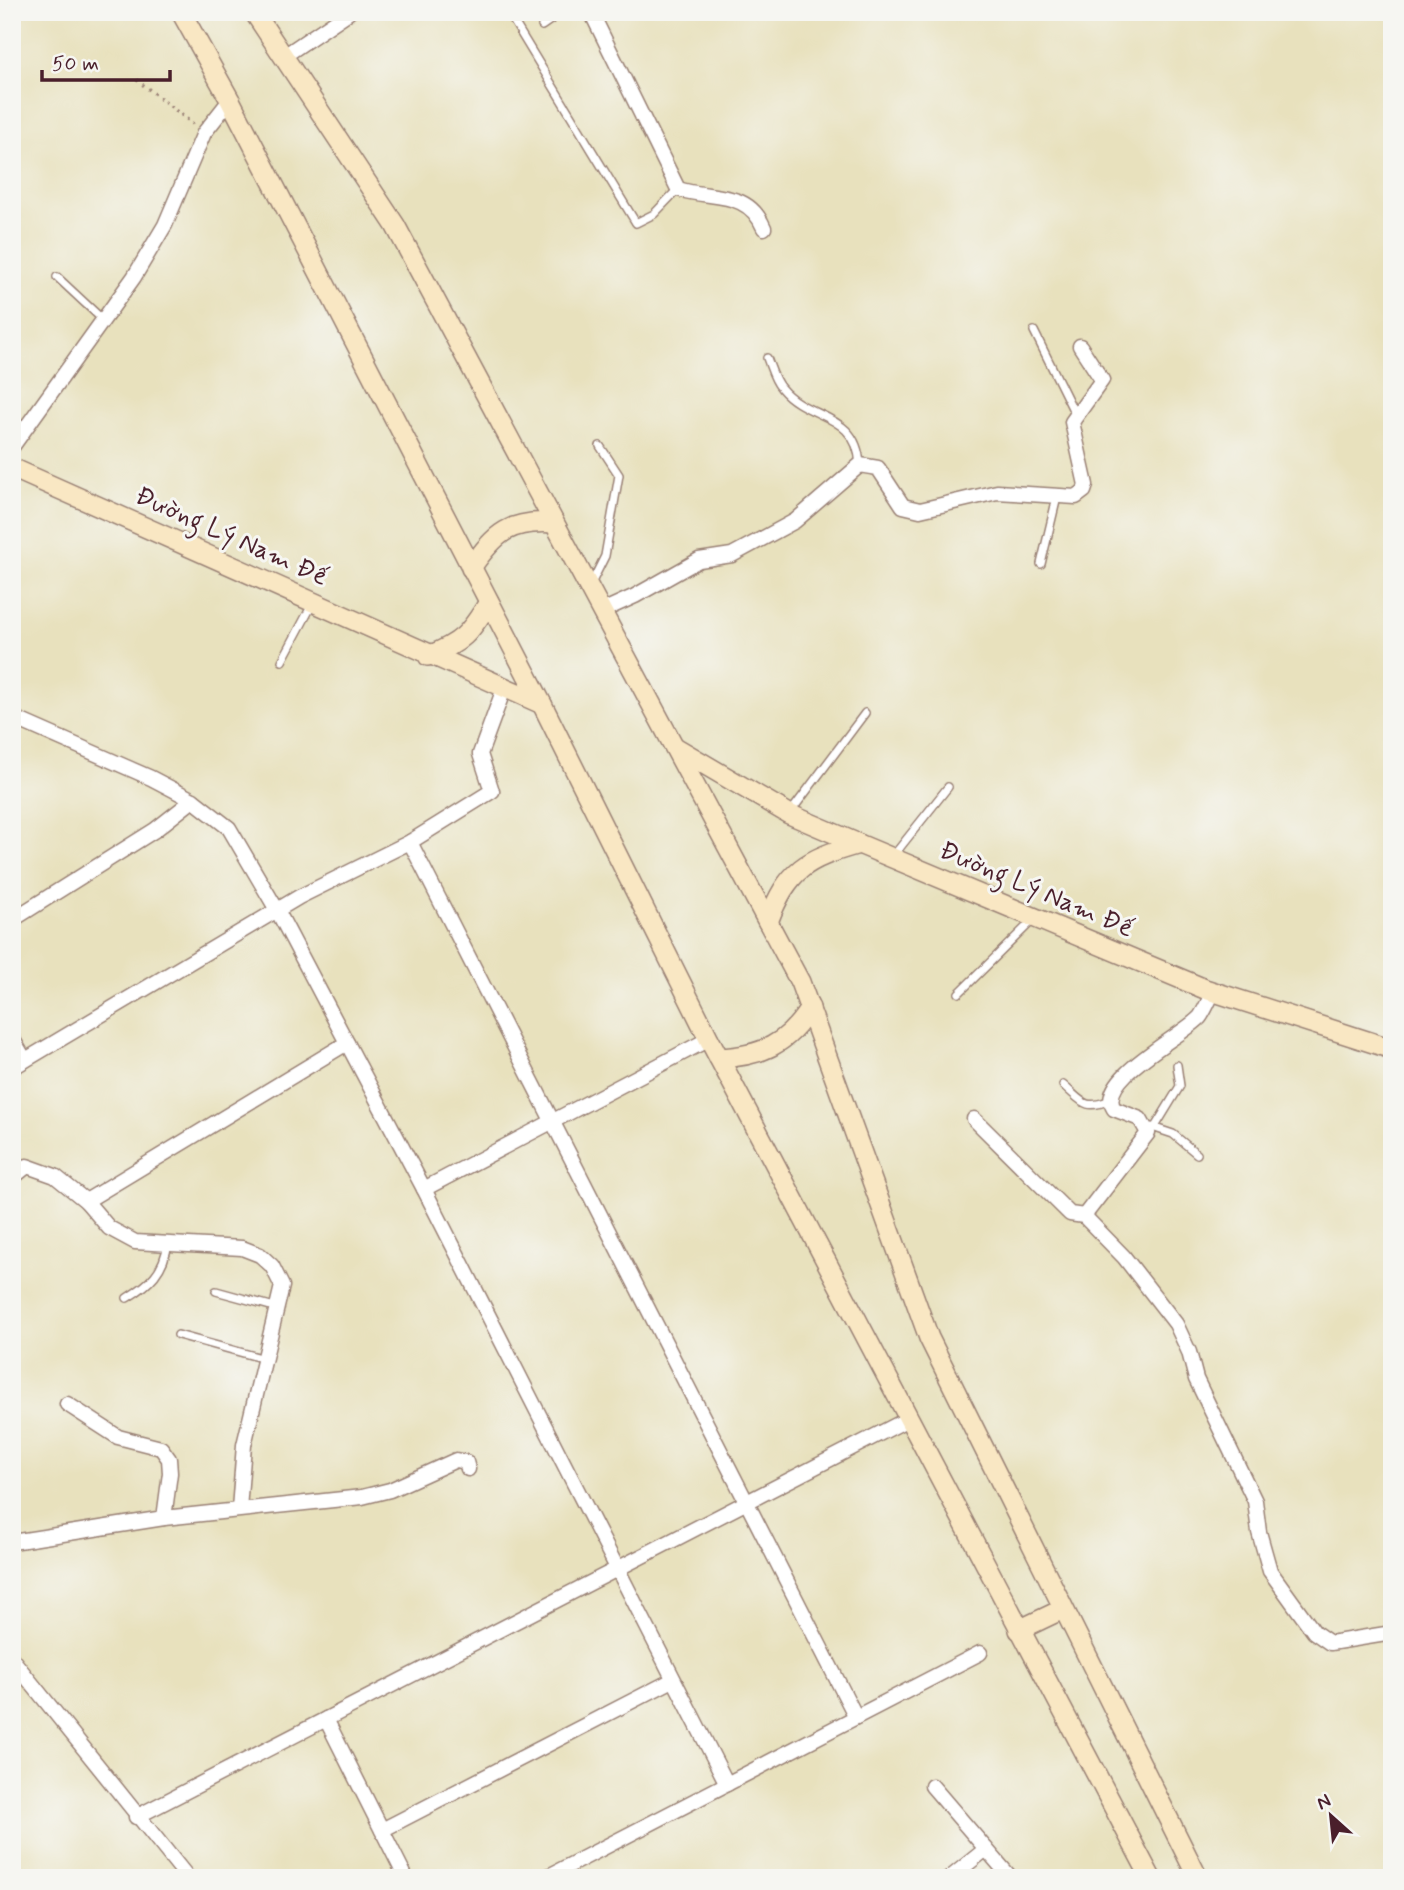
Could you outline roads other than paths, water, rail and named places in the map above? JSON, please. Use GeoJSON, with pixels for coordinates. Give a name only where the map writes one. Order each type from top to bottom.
{"type":"FeatureCollection","features":[{"type":"Feature","properties":{"kind":"street"},"geometry":{"type":"LineString","coordinates":[[181,12],[230,100],[542,704],[709,1039],[1151,1878]]}},
{"type":"Feature","properties":{"kind":"street"},"geometry":{"type":"LineString","coordinates":[[254,12],[395,225],[800,982],[929,1338],[1198,1878]]}},
{"type":"Feature","properties":{"kind":"street"},"geometry":{"type":"LineString","coordinates":[[284,56],[349,12]]}},
{"type":"Feature","properties":{"kind":"street"},"geometry":{"type":"LineString","coordinates":[[591,12],[678,189],[746,203],[758,213],[764,228]]}},
{"type":"Feature","properties":{"kind":"street"},"geometry":{"type":"LineString","coordinates":[[12,447],[134,276],[165,225],[204,133],[230,100]]}},
{"type":"Feature","properties":{"kind":"street"},"geometry":{"type":"LineString","coordinates":[[602,611],[699,559],[732,555],[795,521],[860,465],[878,468],[903,506],[920,510],[996,492],[1076,497],[1084,491],[1086,485],[1072,422],[1075,414],[1102,380],[1080,346]]}},
{"type":"Feature","properties":{"kind":"street","name":"Đường Lý Nam Đế"},"geometry":{"type":"LineString","coordinates":[[12,468],[314,602],[428,656],[505,686],[542,704]]}},
{"type":"Feature","properties":{"kind":"street"},"geometry":{"type":"LineString","coordinates":[[471,568],[487,545],[502,531],[518,523],[554,523]]}},
{"type":"Feature","properties":{"kind":"street"},"geometry":{"type":"LineString","coordinates":[[428,656],[455,646],[470,633],[489,602]]}},
{"type":"Feature","properties":{"kind":"street"},"geometry":{"type":"LineString","coordinates":[[12,1068],[277,911],[410,842],[492,791],[480,754],[505,686]]}},
{"type":"Feature","properties":{"kind":"street"},"geometry":{"type":"LineString","coordinates":[[12,717],[193,800],[229,828],[277,911],[424,1189],[727,1784]]}},
{"type":"Feature","properties":{"kind":"street","name":"Đường Lý Nam Đế"},"geometry":{"type":"LineString","coordinates":[[674,746],[789,814],[892,858],[1213,992],[1392,1049]]}},
{"type":"Feature","properties":{"kind":"street"},"geometry":{"type":"LineString","coordinates":[[12,920],[155,830],[193,800]]}},
{"type":"Feature","properties":{"kind":"street"},"geometry":{"type":"LineString","coordinates":[[410,842],[856,1717]]}},
{"type":"Feature","properties":{"kind":"street"},"geometry":{"type":"LineString","coordinates":[[768,922],[779,893],[793,873],[810,860],[859,844]]}},
{"type":"Feature","properties":{"kind":"street"},"geometry":{"type":"LineString","coordinates":[[1084,1216],[1148,1133],[1150,1126],[1114,1108],[1110,1100],[1111,1092],[1125,1073],[1199,1018],[1213,992]]}},
{"type":"Feature","properties":{"kind":"street"},"geometry":{"type":"LineString","coordinates":[[719,1058],[748,1057],[768,1050],[785,1040],[810,1009]]}},
{"type":"Feature","properties":{"kind":"street"},"geometry":{"type":"LineString","coordinates":[[12,1038],[25,1060]]}},
{"type":"Feature","properties":{"kind":"street"},"geometry":{"type":"LineString","coordinates":[[424,1189],[709,1039]]}},
{"type":"Feature","properties":{"kind":"street"},"geometry":{"type":"LineString","coordinates":[[86,1201],[347,1043]]}},
{"type":"Feature","properties":{"kind":"street"},"geometry":{"type":"LineString","coordinates":[[974,1119],[1070,1214],[1084,1216],[1124,1257],[1176,1324],[1189,1352],[1196,1379],[1255,1501],[1261,1541],[1270,1571],[1322,1640],[1342,1642],[1392,1633]]}},
{"type":"Feature","properties":{"kind":"street"},"geometry":{"type":"LineString","coordinates":[[12,1178],[20,1168],[34,1166],[55,1177],[86,1201],[103,1223],[135,1242],[221,1244],[260,1255],[272,1266],[282,1286],[244,1445],[239,1509]]}},
{"type":"Feature","properties":{"kind":"street"},"geometry":{"type":"LineString","coordinates":[[67,1404],[118,1437],[161,1448],[169,1459],[170,1473],[164,1518]]}},
{"type":"Feature","properties":{"kind":"street"},"geometry":{"type":"LineString","coordinates":[[136,1817],[908,1419]]}},
{"type":"Feature","properties":{"kind":"street"},"geometry":{"type":"LineString","coordinates":[[12,1542],[164,1518],[362,1497],[390,1490],[456,1460],[466,1462],[468,1469]]}},
{"type":"Feature","properties":{"kind":"street"},"geometry":{"type":"LineString","coordinates":[[1019,1630],[1063,1608]]}},
{"type":"Feature","properties":{"kind":"street"},"geometry":{"type":"LineString","coordinates":[[545,1878],[981,1653]]}},
{"type":"Feature","properties":{"kind":"street"},"geometry":{"type":"LineString","coordinates":[[12,1659],[187,1878]]}},
{"type":"Feature","properties":{"kind":"street"},"geometry":{"type":"LineString","coordinates":[[382,1830],[673,1680]]}},
{"type":"Feature","properties":{"kind":"street"},"geometry":{"type":"LineString","coordinates":[[326,1718],[406,1878]]}},
{"type":"Feature","properties":{"kind":"street"},"geometry":{"type":"LineString","coordinates":[[932,1786],[1011,1878]]}},
{"type":"Feature","properties":{"kind":"street"},"geometry":{"type":"LineString","coordinates":[[950,1878],[986,1849]]}},
{"type":"Feature","properties":{"kind":"lane"},"geometry":{"type":"LineString","coordinates":[[508,12],[636,223],[654,214],[678,189]]}},
{"type":"Feature","properties":{"kind":"lane"},"geometry":{"type":"LineString","coordinates":[[542,26],[562,12]]}},
{"type":"Feature","properties":{"kind":"lane"},"geometry":{"type":"LineString","coordinates":[[57,277],[102,319]]}},
{"type":"Feature","properties":{"kind":"lane"},"geometry":{"type":"LineString","coordinates":[[1034,331],[1075,414]]}},
{"type":"Feature","properties":{"kind":"lane"},"geometry":{"type":"LineString","coordinates":[[767,358],[781,389],[851,433],[859,449],[860,465]]}},
{"type":"Feature","properties":{"kind":"lane"},"geometry":{"type":"LineString","coordinates":[[589,588],[605,556],[619,475],[613,461],[600,446]]}},
{"type":"Feature","properties":{"kind":"lane"},"geometry":{"type":"LineString","coordinates":[[1041,564],[1057,496]]}},
{"type":"Feature","properties":{"kind":"lane"},"geometry":{"type":"LineString","coordinates":[[282,661],[314,602]]}},
{"type":"Feature","properties":{"kind":"lane"},"geometry":{"type":"LineString","coordinates":[[789,814],[865,713]]}},
{"type":"Feature","properties":{"kind":"lane"},"geometry":{"type":"LineString","coordinates":[[892,858],[948,787]]}},
{"type":"Feature","properties":{"kind":"lane"},"geometry":{"type":"LineString","coordinates":[[959,993],[1035,918]]}},
{"type":"Feature","properties":{"kind":"lane"},"geometry":{"type":"LineString","coordinates":[[1177,1065],[1180,1086],[1176,1097],[1150,1126],[1173,1134],[1197,1154]]}},
{"type":"Feature","properties":{"kind":"lane"},"geometry":{"type":"LineString","coordinates":[[1063,1085],[1086,1105],[1096,1106],[1110,1100]]}},
{"type":"Feature","properties":{"kind":"lane"},"geometry":{"type":"LineString","coordinates":[[127,1298],[154,1279],[166,1259],[168,1243]]}},
{"type":"Feature","properties":{"kind":"lane"},"geometry":{"type":"LineString","coordinates":[[216,1291],[278,1308]]}},
{"type":"Feature","properties":{"kind":"lane"},"geometry":{"type":"LineString","coordinates":[[178,1335],[265,1359]]}}]}
